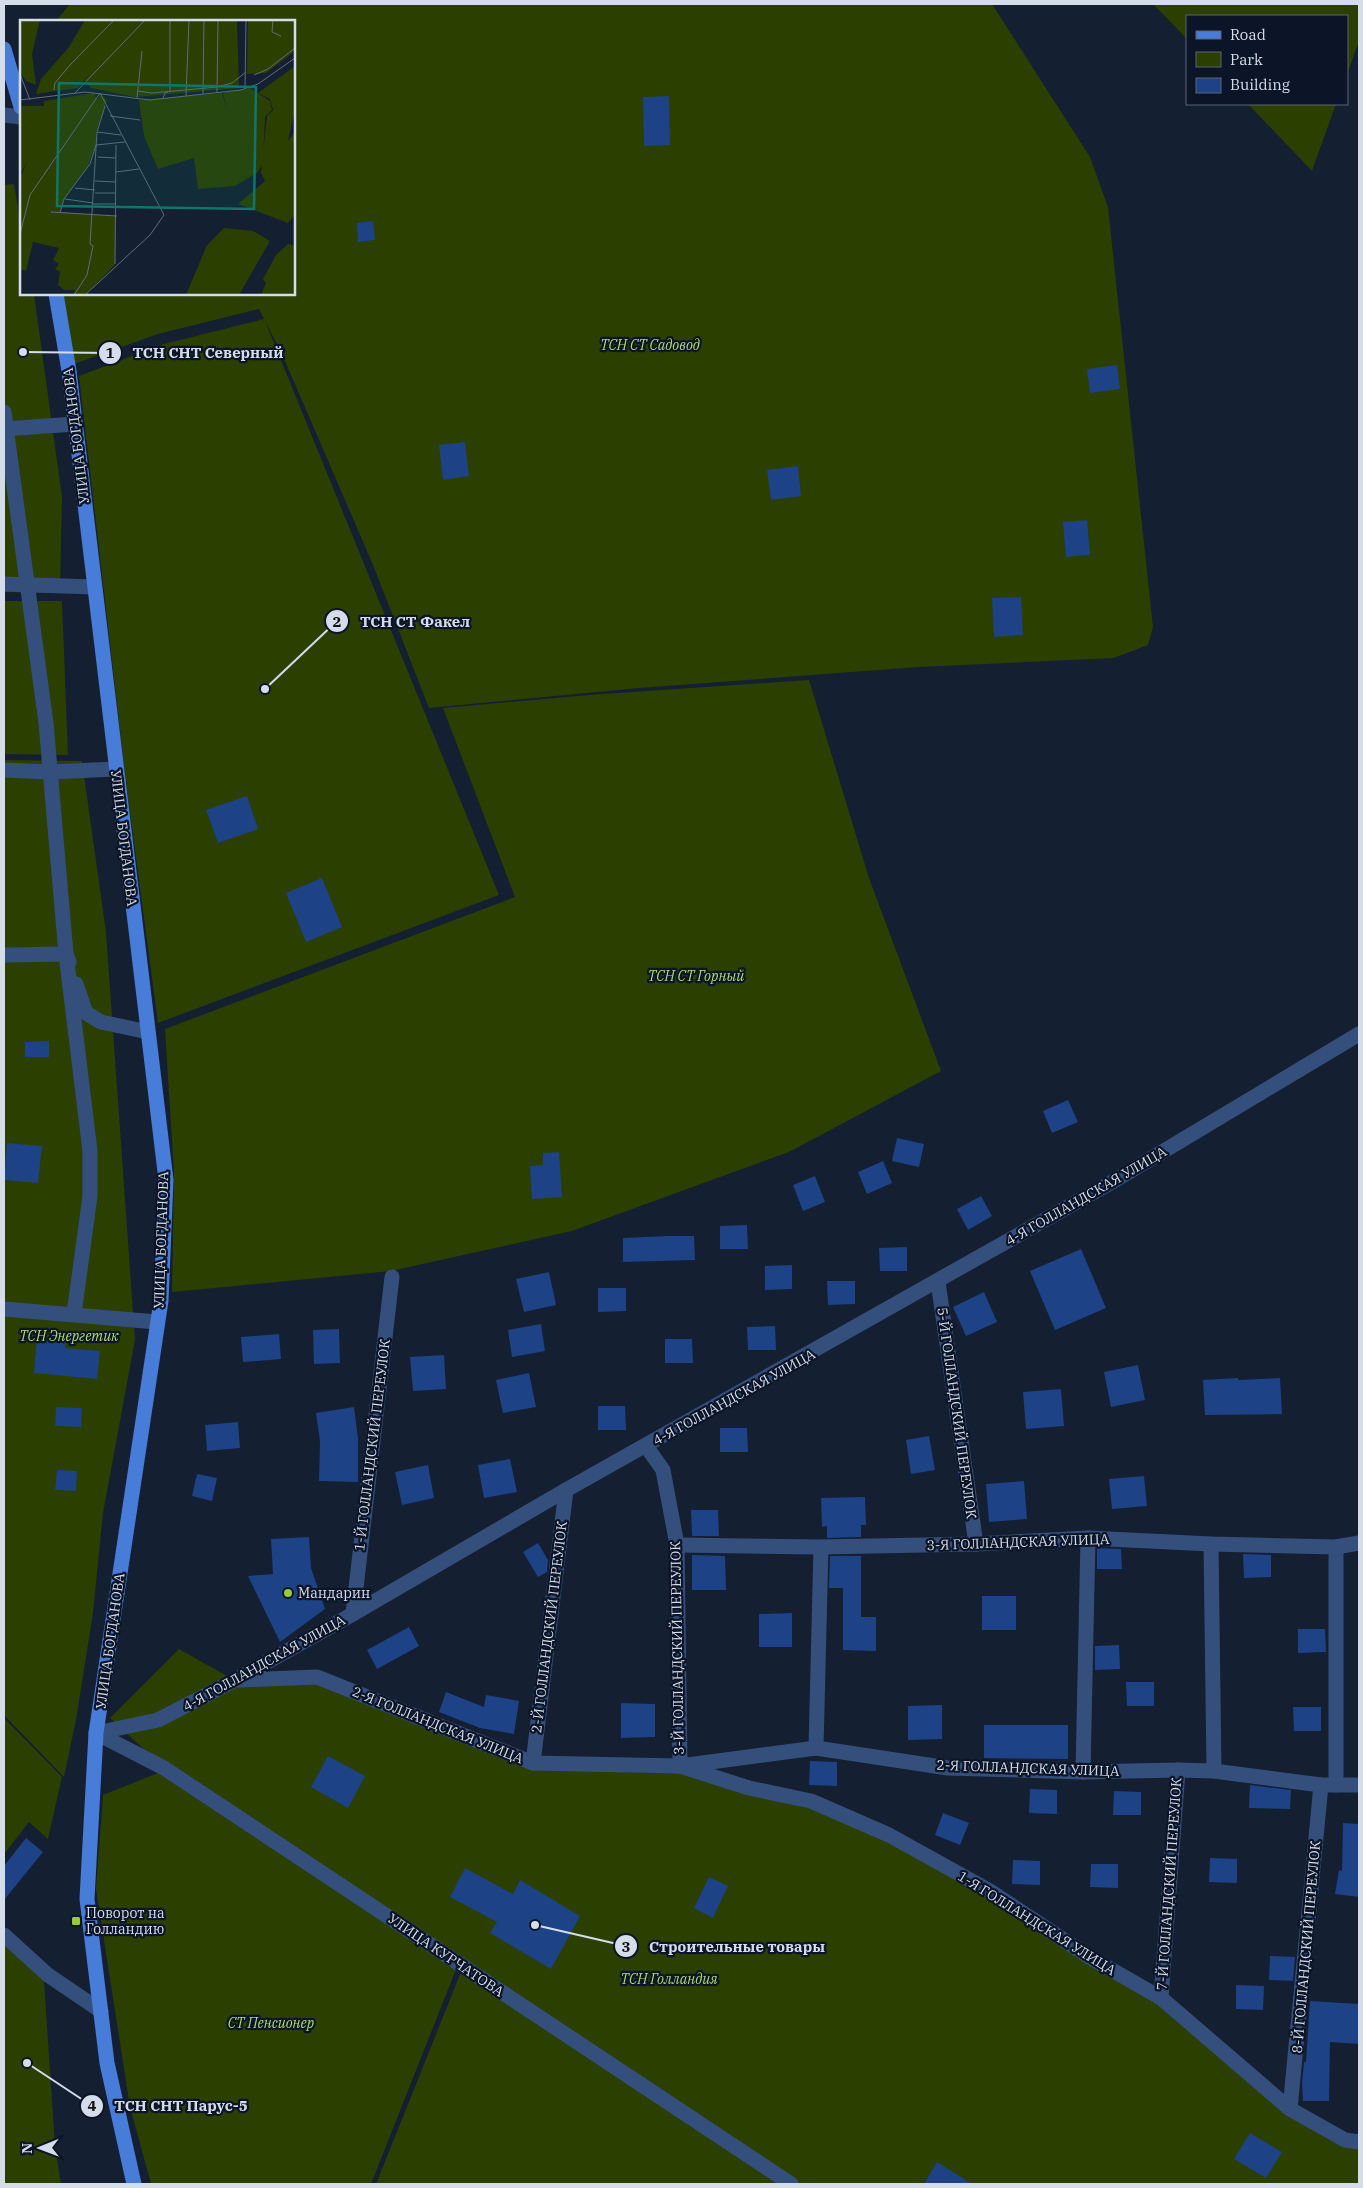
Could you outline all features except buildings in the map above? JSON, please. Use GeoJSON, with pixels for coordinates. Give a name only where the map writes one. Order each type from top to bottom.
{"type":"FeatureCollection","features":[{"type":"Feature","properties":{"kind":"main road"},"geometry":{"type":"LineString","coordinates":[[4,49],[20,104]]}},
{"type":"Feature","properties":{"kind":"main road","name":"УЛИЦА БОГДАНОВА"},"geometry":{"type":"LineString","coordinates":[[56,295],[75,424],[115,769],[166,1180],[161,1300],[96,1733],[87,1899],[107,2063],[134,2184]]}},
{"type":"Feature","properties":{"kind":"street"},"geometry":{"type":"LineString","coordinates":[[4,115],[20,117]]}},
{"type":"Feature","properties":{"kind":"street"},"geometry":{"type":"LineString","coordinates":[[4,412],[29,583],[46,723],[66,954],[90,1151],[90,1196],[74,1314]]}},
{"type":"Feature","properties":{"kind":"street"},"geometry":{"type":"LineString","coordinates":[[6,429],[75,424]]}},
{"type":"Feature","properties":{"kind":"street"},"geometry":{"type":"LineString","coordinates":[[4,584],[29,583],[94,587]]}},
{"type":"Feature","properties":{"kind":"street"},"geometry":{"type":"LineString","coordinates":[[4,770],[50,772],[115,769]]}},
{"type":"Feature","properties":{"kind":"street"},"geometry":{"type":"LineString","coordinates":[[66,954],[86,1014],[101,1022],[148,1032]]}},
{"type":"Feature","properties":{"kind":"street"},"geometry":{"type":"LineString","coordinates":[[4,955],[66,954]]}},
{"type":"Feature","properties":{"kind":"street","name":"4-Я ГОЛЛАНДСКАЯ УЛИЦА"},"geometry":{"type":"LineString","coordinates":[[96,1733],[158,1720],[235,1680],[353,1614],[566,1490],[938,1282],[1112,1182],[1359,1034]]}},
{"type":"Feature","properties":{"kind":"street","name":"1-Й ГОЛЛАНДСКИЙ ПЕРЕУЛОК"},"geometry":{"type":"LineString","coordinates":[[353,1614],[392,1277]]}},
{"type":"Feature","properties":{"kind":"street","name":"5-Й ГОЛЛАНДСКИЙ ПЕРЕУЛОК"},"geometry":{"type":"LineString","coordinates":[[938,1282],[976,1544]]}},
{"type":"Feature","properties":{"kind":"street"},"geometry":{"type":"LineString","coordinates":[[4,1308],[157,1322]]}},
{"type":"Feature","properties":{"kind":"street","name":"3-Й ГОЛЛАНДСКИЙ ПЕРЕУЛОК"},"geometry":{"type":"LineString","coordinates":[[646,1446],[663,1470],[677,1545],[680,1766]]}},
{"type":"Feature","properties":{"kind":"street","name":"2-Й ГОЛЛАНДСКИЙ ПЕРЕУЛОК"},"geometry":{"type":"LineString","coordinates":[[533,1763],[566,1490]]}},
{"type":"Feature","properties":{"kind":"street"},"geometry":{"type":"LineString","coordinates":[[1083,1772],[1088,1538]]}},
{"type":"Feature","properties":{"kind":"street","name":"3-Я ГОЛЛАНДСКАЯ УЛИЦА"},"geometry":{"type":"LineString","coordinates":[[677,1545],[976,1544],[1088,1538],[1211,1544],[1336,1546],[1359,1543]]}},
{"type":"Feature","properties":{"kind":"street"},"geometry":{"type":"LineString","coordinates":[[1211,1544],[1214,1771]]}},
{"type":"Feature","properties":{"kind":"street"},"geometry":{"type":"LineString","coordinates":[[816,1748],[821,1546]]}},
{"type":"Feature","properties":{"kind":"street","name":"8-Й ГОЛЛАНДСКИЙ ПЕРЕУЛОК"},"geometry":{"type":"LineString","coordinates":[[1290,2109],[1329,1785],[1336,1546]]}},
{"type":"Feature","properties":{"kind":"street","name":"2-Я ГОЛЛАНДСКАЯ УЛИЦА"},"geometry":{"type":"LineString","coordinates":[[235,1680],[317,1677],[533,1763],[680,1766],[816,1748],[948,1768],[1083,1772],[1214,1771],[1329,1785],[1359,1785]]}},
{"type":"Feature","properties":{"kind":"street","name":"УЛИЦА КУРЧАТОВА"},"geometry":{"type":"LineString","coordinates":[[96,1733],[164,1768],[790,2184]]}},
{"type":"Feature","properties":{"kind":"street","name":"1-Я ГОЛЛАНДСКАЯ УЛИЦА"},"geometry":{"type":"LineString","coordinates":[[680,1766],[749,1788],[811,1801],[889,1835],[990,1891],[1091,1958],[1161,1998],[1290,2109],[1345,2140],[1359,2142]]}},
{"type":"Feature","properties":{"kind":"street","name":"7-Й ГОЛЛАНДСКИЙ ПЕРЕУЛОК"},"geometry":{"type":"LineString","coordinates":[[1161,1998],[1178,1770]]}},
{"type":"Feature","properties":{"kind":"street"},"geometry":{"type":"LineString","coordinates":[[4,1935],[48,1975],[100,2011]]}},
{"type":"Feature","properties":{"kind":"green space","name":"ТСН СТ Садовод"},"geometry":{"type":"Polygon","coordinates":[[[70,4],[992,4],[1090,157],[1108,207],[1153,627],[1148,645],[1114,658],[919,667],[639,688],[429,708],[373,565],[282,354],[265,321],[499,895],[158,1023],[127,790],[79,376],[164,344],[264,319],[259,309],[158,334],[74,364],[61,295],[295,295],[295,20],[57,20],[70,4]]]}},
{"type":"Feature","properties":{"kind":"green space"},"geometry":{"type":"Polygon","coordinates":[[[1153,4],[1359,4],[1359,41],[1348,72],[1348,15],[1186,15],[1186,38],[1153,4]]]}},
{"type":"Feature","properties":{"kind":"green space"},"geometry":{"type":"Polygon","coordinates":[[[1249,105],[1336,105],[1312,171],[1249,105]]]}},
{"type":"Feature","properties":{"kind":"green space"},"geometry":{"type":"Polygon","coordinates":[[[14,184],[20,219],[20,295],[34,295],[62,497],[60,593],[4,592],[4,185],[14,184]]]}},
{"type":"Feature","properties":{"kind":"green space"},"geometry":{"type":"Polygon","coordinates":[[[4,601],[62,601],[68,755],[4,754],[4,601]]]}},
{"type":"Feature","properties":{"kind":"green space","name":"ТСН СТ Горный"},"geometry":{"type":"Polygon","coordinates":[[[809,680],[869,878],[941,1071],[789,1152],[572,1231],[391,1271],[172,1292],[174,1173],[165,1029],[515,897],[443,708],[589,695],[809,680]]]}},
{"type":"Feature","properties":{"kind":"green space","name":"ТСН Энергетик"},"geometry":{"type":"Polygon","coordinates":[[[4,760],[82,761],[106,932],[135,1340],[103,1513],[93,1613],[76,1720],[64,1777],[4,1715],[4,760]]]}},
{"type":"Feature","properties":{"kind":"green space","name":"ТСН Голландия"},"geometry":{"type":"Polygon","coordinates":[[[179,1649],[236,1681],[316,1678],[534,1765],[679,1768],[810,1803],[921,1854],[1175,2014],[1288,2111],[1359,2145],[1359,2184],[376,2184],[465,1962],[164,1768],[110,1718],[179,1649]]]}},
{"type":"Feature","properties":{"kind":"green space"},"geometry":{"type":"Polygon","coordinates":[[[4,1718],[62,1777],[48,1839],[29,1822],[4,1854],[4,1718]]]}},
{"type":"Feature","properties":{"kind":"green space","name":"СТ Пенсионер"},"geometry":{"type":"Polygon","coordinates":[[[163,1771],[459,1962],[371,2184],[151,2184],[130,2107],[96,1889],[103,1795],[163,1771]]]}},
{"type":"Feature","properties":{"kind":"green space"},"geometry":{"type":"Polygon","coordinates":[[[4,1943],[44,1980],[55,2146],[61,2184],[4,2184],[4,1943]]]}},
{"type":"Feature","properties":{"kind":"place","name":"ТСН СНТ Северный"},"geometry":{"type":"Point","coordinates":[23,352]}},
{"type":"Feature","properties":{"kind":"place","name":"ТСН СТ Факел"},"geometry":{"type":"Point","coordinates":[265,689]}},
{"type":"Feature","properties":{"kind":"place","name":"Мандарин"},"geometry":{"type":"Point","coordinates":[288,1593]}},
{"type":"Feature","properties":{"kind":"place","name":"Поворот на Голландию"},"geometry":{"type":"Point","coordinates":[76,1921]}},
{"type":"Feature","properties":{"kind":"place","name":"Строительные товары"},"geometry":{"type":"Point","coordinates":[535,1925]}},
{"type":"Feature","properties":{"kind":"place","name":"ТСН СНТ Парус-5"},"geometry":{"type":"Point","coordinates":[27,2063]}}]}
